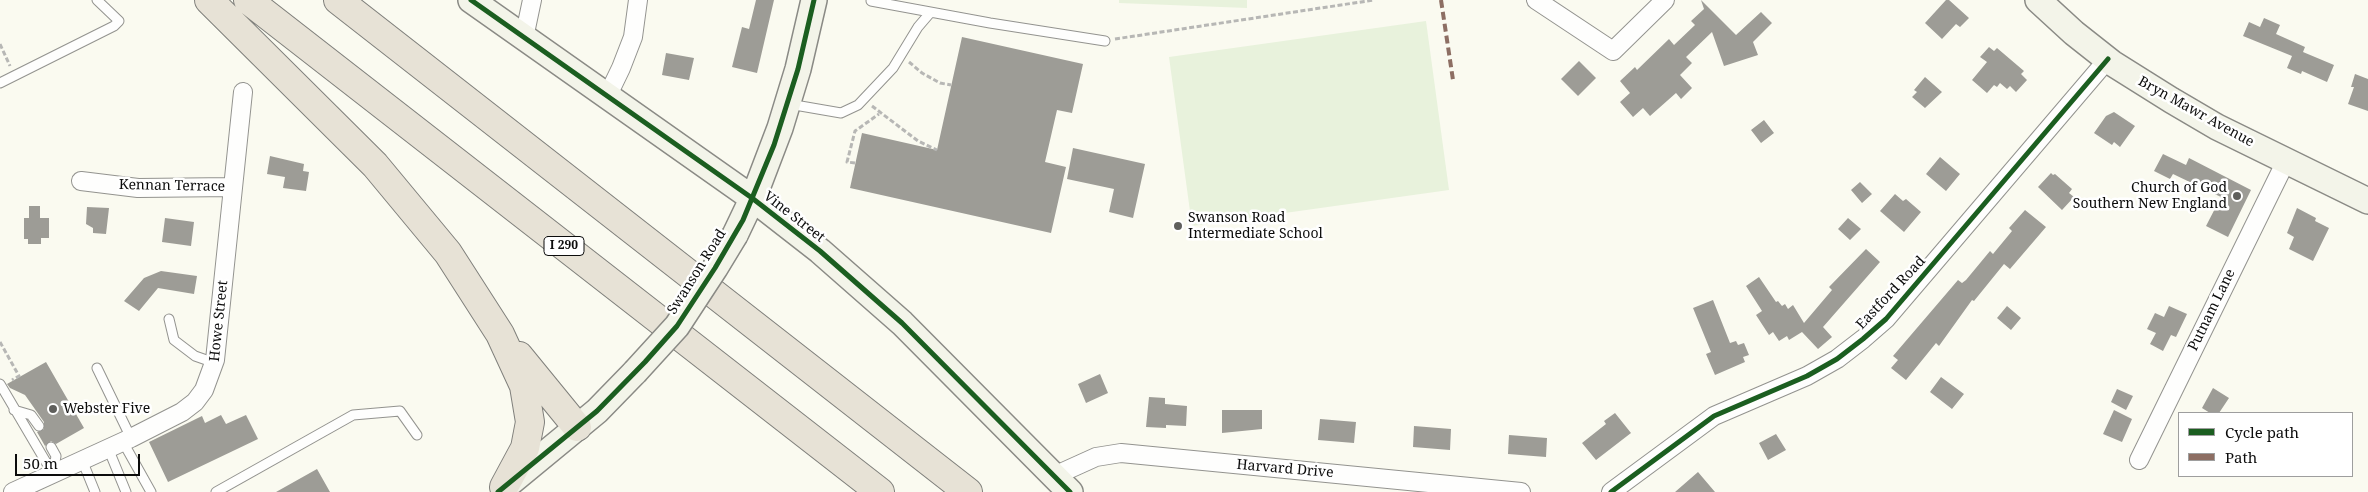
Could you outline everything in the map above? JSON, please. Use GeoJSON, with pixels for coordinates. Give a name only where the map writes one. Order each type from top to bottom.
{"type":"FeatureCollection","features":[{"type":"Feature","properties":{"kind":"highway"},"geometry":{"type":"LineString","coordinates":[[209,0],[375,165],[448,253],[500,334],[577,427]]}},
{"type":"Feature","properties":{"kind":"highway","name":"I 290"},"geometry":{"type":"LineString","coordinates":[[248,0],[880,492]]}},
{"type":"Feature","properties":{"kind":"highway"},"geometry":{"type":"LineString","coordinates":[[338,0],[968,492]]}},
{"type":"Feature","properties":{"kind":"highway"},"geometry":{"type":"LineString","coordinates":[[500,334],[524,386],[530,422],[525,448],[501,489]]}},
{"type":"Feature","properties":{"kind":"street","name":"Vine Street"},"geometry":{"type":"LineString","coordinates":[[470,0],[752,198],[820,251],[895,317],[1062,484]]}},
{"type":"Feature","properties":{"kind":"street"},"geometry":{"type":"LineString","coordinates":[[524,38],[532,0]]}},
{"type":"Feature","properties":{"kind":"street"},"geometry":{"type":"LineString","coordinates":[[607,97],[621,68],[633,36],[638,0]]}},
{"type":"Feature","properties":{"kind":"street","name":"Swanson Road"},"geometry":{"type":"LineString","coordinates":[[501,489],[597,411],[635,372],[677,326],[716,268],[735,235],[752,198],[788,104],[814,0]]}},
{"type":"Feature","properties":{"kind":"street"},"geometry":{"type":"LineString","coordinates":[[1536,0],[1613,52],[1665,0]]}},
{"type":"Feature","properties":{"kind":"street","name":"Bryn Mawr Avenue"},"geometry":{"type":"LineString","coordinates":[[2038,0],[2108,60],[2201,118],[2368,202]]}},
{"type":"Feature","properties":{"kind":"street","name":"Eastford Road"},"geometry":{"type":"LineString","coordinates":[[1611,492],[1626,483],[1709,419],[1807,376],[1837,359],[1864,339],[1892,312],[2108,60]]}},
{"type":"Feature","properties":{"kind":"street","name":"Howe Street"},"geometry":{"type":"LineString","coordinates":[[13,492],[45,481],[82,460],[121,443],[190,408],[204,390],[215,363],[243,92]]}},
{"type":"Feature","properties":{"kind":"street","name":"Putnam Lane"},"geometry":{"type":"LineString","coordinates":[[2139,460],[2286,161]]}},
{"type":"Feature","properties":{"kind":"street","name":"Kennan Terrace"},"geometry":{"type":"LineString","coordinates":[[81,181],[138,188],[233,187]]}},
{"type":"Feature","properties":{"kind":"street","name":"Harvard Drive"},"geometry":{"type":"LineString","coordinates":[[1062,484],[1096,456],[1121,453],[1365,484],[1521,492]]}},
{"type":"Feature","properties":{"kind":"lane"},"geometry":{"type":"LineString","coordinates":[[0,83],[114,26],[118,21],[98,0]]}},
{"type":"Feature","properties":{"kind":"lane"},"geometry":{"type":"LineString","coordinates":[[872,1],[908,9],[1105,40]]}},
{"type":"Feature","properties":{"kind":"lane"},"geometry":{"type":"LineString","coordinates":[[788,104],[841,113],[858,105],[893,68],[930,12]]}},
{"type":"Feature","properties":{"kind":"lane"},"geometry":{"type":"LineString","coordinates":[[169,319],[174,340],[195,356],[215,363]]}},
{"type":"Feature","properties":{"kind":"lane"},"geometry":{"type":"LineString","coordinates":[[97,368],[121,443],[126,492]]}},
{"type":"Feature","properties":{"kind":"lane"},"geometry":{"type":"LineString","coordinates":[[4,383],[45,481]]}},
{"type":"Feature","properties":{"kind":"lane"},"geometry":{"type":"LineString","coordinates":[[14,410],[31,415],[39,426]]}},
{"type":"Feature","properties":{"kind":"lane"},"geometry":{"type":"LineString","coordinates":[[216,492],[354,415],[400,411],[416,435]]}},
{"type":"Feature","properties":{"kind":"lane"},"geometry":{"type":"LineString","coordinates":[[121,443],[151,492]]}},
{"type":"Feature","properties":{"kind":"lane"},"geometry":{"type":"LineString","coordinates":[[45,481],[56,456],[51,447]]}},
{"type":"Feature","properties":{"kind":"lane"},"geometry":{"type":"LineString","coordinates":[[82,460],[95,492]]}},
{"type":"Feature","properties":{"kind":"path"},"geometry":{"type":"LineString","coordinates":[[1105,40],[1374,0]]}},
{"type":"Feature","properties":{"kind":"path"},"geometry":{"type":"LineString","coordinates":[[0,44],[14,76]]}},
{"type":"Feature","properties":{"kind":"path"},"geometry":{"type":"LineString","coordinates":[[901,56],[922,73],[940,83],[951,85]]}},
{"type":"Feature","properties":{"kind":"path"},"geometry":{"type":"LineString","coordinates":[[864,99],[879,114],[918,141],[937,150]]}},
{"type":"Feature","properties":{"kind":"path"},"geometry":{"type":"LineString","coordinates":[[855,163],[847,162],[855,131],[879,114]]}},
{"type":"Feature","properties":{"kind":"path"},"geometry":{"type":"LineString","coordinates":[[0,342],[19,376],[4,383]]}},
{"type":"Feature","properties":{"kind":"green space"},"geometry":{"type":"Polygon","coordinates":[[[1119,0],[1247,0],[1247,8],[1119,3],[1119,0]]]}},
{"type":"Feature","properties":{"kind":"green space"},"geometry":{"type":"Polygon","coordinates":[[[1426,21],[1449,190],[1192,226],[1169,57],[1426,21]]]}},
{"type":"Feature","properties":{"kind":"building"},"geometry":{"type":"Polygon","coordinates":[[[756,0],[774,0],[757,73],[732,67],[742,27],[749,29],[756,0]]]}},
{"type":"Feature","properties":{"kind":"building"},"geometry":{"type":"Polygon","coordinates":[[[1701,0],[1736,35],[1761,12],[1772,23],[1753,42],[1758,55],[1724,66],[1712,32],[1686,57],[1692,63],[1680,75],[1692,88],[1681,99],[1676,93],[1650,116],[1643,108],[1633,117],[1620,102],[1630,93],[1620,81],[1635,67],[1637,70],[1669,39],[1674,45],[1695,25],[1691,21],[1704,9],[1701,0]]]}},
{"type":"Feature","properties":{"kind":"building"},"geometry":{"type":"Polygon","coordinates":[[[1946,0],[1949,0],[1969,18],[1960,27],[1956,24],[1942,39],[1925,23],[1946,0]]]}},
{"type":"Feature","properties":{"kind":"building"},"geometry":{"type":"Polygon","coordinates":[[[2264,18],[2280,25],[2276,34],[2305,47],[2303,52],[2334,65],[2327,82],[2302,71],[2301,74],[2287,68],[2292,56],[2243,36],[2249,22],[2260,27],[2264,18]]]}},
{"type":"Feature","properties":{"kind":"building"},"geometry":{"type":"Polygon","coordinates":[[[962,37],[1083,64],[1072,113],[1057,110],[1045,162],[1066,167],[1051,233],[850,188],[862,133],[937,150],[962,37]]]}},
{"type":"Feature","properties":{"kind":"building"},"geometry":{"type":"Polygon","coordinates":[[[1989,47],[1994,51],[1997,48],[2024,71],[2021,74],[2027,80],[2016,92],[2010,86],[2007,89],[2000,83],[1997,87],[1994,85],[1987,93],[1972,80],[1987,62],[1980,57],[1989,47]]]}},
{"type":"Feature","properties":{"kind":"building"},"geometry":{"type":"Polygon","coordinates":[[[666,53],[694,58],[689,80],[662,75],[666,53]]]}},
{"type":"Feature","properties":{"kind":"building"},"geometry":{"type":"Polygon","coordinates":[[[1579,61],[1596,78],[1578,96],[1561,79],[1579,61]]]}},
{"type":"Feature","properties":{"kind":"building"},"geometry":{"type":"Polygon","coordinates":[[[2355,74],[2368,79],[2368,111],[2348,104],[2354,87],[2351,87],[2355,74]]]}},
{"type":"Feature","properties":{"kind":"building"},"geometry":{"type":"Polygon","coordinates":[[[1925,77],[1942,92],[1925,108],[1912,97],[1917,92],[1914,90],[1925,77]]]}},
{"type":"Feature","properties":{"kind":"building"},"geometry":{"type":"Polygon","coordinates":[[[2114,112],[2135,126],[2120,147],[2114,142],[2112,145],[2094,133],[2106,116],[2114,112]]]}},
{"type":"Feature","properties":{"kind":"building"},"geometry":{"type":"Polygon","coordinates":[[[1764,120],[1774,133],[1761,143],[1751,130],[1764,120]]]}},
{"type":"Feature","properties":{"kind":"building"},"geometry":{"type":"Polygon","coordinates":[[[1073,148],[1145,164],[1133,218],[1109,212],[1114,189],[1067,179],[1073,148]]]}},
{"type":"Feature","properties":{"kind":"building"},"geometry":{"type":"Polygon","coordinates":[[[2163,154],[2186,165],[2189,158],[2251,190],[2228,237],[2206,226],[2221,197],[2173,174],[2170,179],[2154,171],[2163,154]]]}},
{"type":"Feature","properties":{"kind":"building"},"geometry":{"type":"Polygon","coordinates":[[[270,156],[304,164],[303,171],[309,172],[306,191],[283,188],[285,177],[267,174],[270,156]]]}},
{"type":"Feature","properties":{"kind":"building"},"geometry":{"type":"Polygon","coordinates":[[[1940,157],[1960,174],[1946,191],[1926,174],[1940,157]]]}},
{"type":"Feature","properties":{"kind":"building"},"geometry":{"type":"Polygon","coordinates":[[[2051,173],[2055,174],[2072,189],[2069,193],[2074,197],[2062,210],[2038,187],[2051,173]]]}},
{"type":"Feature","properties":{"kind":"building"},"geometry":{"type":"Polygon","coordinates":[[[1860,182],[1872,194],[1862,203],[1851,190],[1860,182]]]}},
{"type":"Feature","properties":{"kind":"building"},"geometry":{"type":"Polygon","coordinates":[[[1895,194],[1903,201],[1906,199],[1921,212],[1904,232],[1880,211],[1895,194]]]}},
{"type":"Feature","properties":{"kind":"building"},"geometry":{"type":"Polygon","coordinates":[[[29,206],[40,206],[40,218],[49,218],[49,238],[41,238],[41,244],[28,244],[28,239],[24,239],[24,218],[29,218],[29,206]]]}},
{"type":"Feature","properties":{"kind":"building"},"geometry":{"type":"Polygon","coordinates":[[[87,207],[109,208],[106,234],[93,233],[93,228],[86,224],[87,207]]]}},
{"type":"Feature","properties":{"kind":"building"},"geometry":{"type":"Polygon","coordinates":[[[2297,208],[2316,218],[2315,221],[2329,228],[2313,261],[2289,249],[2294,237],[2287,233],[2297,208]]]}},
{"type":"Feature","properties":{"kind":"building"},"geometry":{"type":"Polygon","coordinates":[[[2025,210],[2046,227],[2010,269],[2004,264],[1974,301],[1972,300],[1939,346],[1936,343],[1906,380],[1891,368],[1898,360],[1893,356],[1958,280],[1962,283],[1990,251],[1993,254],[2012,231],[2009,228],[2025,210]]]}},
{"type":"Feature","properties":{"kind":"building"},"geometry":{"type":"Polygon","coordinates":[[[165,218],[194,222],[191,246],[162,242],[165,218]]]}},
{"type":"Feature","properties":{"kind":"building"},"geometry":{"type":"Polygon","coordinates":[[[1848,218],[1861,229],[1850,240],[1838,229],[1848,218]]]}},
{"type":"Feature","properties":{"kind":"building"},"geometry":{"type":"Polygon","coordinates":[[[1866,249],[1880,262],[1823,327],[1832,337],[1818,349],[1802,332],[1789,340],[1787,336],[1779,341],[1773,332],[1769,335],[1756,315],[1762,311],[1746,286],[1759,277],[1776,302],[1778,301],[1782,306],[1785,304],[1788,309],[1793,305],[1804,323],[1832,290],[1829,287],[1866,249]]]}},
{"type":"Feature","properties":{"kind":"building"},"geometry":{"type":"Polygon","coordinates":[[[161,271],[197,276],[194,294],[158,288],[139,311],[124,301],[144,278],[161,271]]]}},
{"type":"Feature","properties":{"kind":"building"},"geometry":{"type":"Polygon","coordinates":[[[1713,300],[1730,343],[1736,341],[1738,345],[1744,343],[1749,355],[1743,357],[1745,362],[1715,375],[1706,354],[1711,352],[1693,308],[1713,300]]]}},
{"type":"Feature","properties":{"kind":"building"},"geometry":{"type":"Polygon","coordinates":[[[2007,306],[2021,318],[2011,330],[1997,318],[2007,306]]]}},
{"type":"Feature","properties":{"kind":"building"},"geometry":{"type":"Polygon","coordinates":[[[2169,306],[2187,314],[2176,337],[2171,335],[2163,351],[2150,344],[2156,333],[2147,329],[2155,313],[2164,317],[2169,306]]]}},
{"type":"Feature","properties":{"kind":"building","name":"Webster Five"},"geometry":{"type":"Polygon","coordinates":[[[46,362],[84,428],[56,444],[51,441],[45,446],[37,432],[44,429],[44,422],[25,395],[10,388],[7,384],[46,362]]]}},
{"type":"Feature","properties":{"kind":"building"},"geometry":{"type":"Polygon","coordinates":[[[1100,374],[1108,393],[1086,403],[1078,384],[1100,374]]]}},
{"type":"Feature","properties":{"kind":"building"},"geometry":{"type":"Polygon","coordinates":[[[1941,377],[1964,394],[1952,409],[1930,392],[1941,377]]]}},
{"type":"Feature","properties":{"kind":"building"},"geometry":{"type":"Polygon","coordinates":[[[2213,388],[2229,398],[2220,412],[2208,412],[2202,408],[2213,388]]]}},
{"type":"Feature","properties":{"kind":"building"},"geometry":{"type":"Polygon","coordinates":[[[2117,389],[2133,396],[2126,410],[2111,402],[2117,389]]]}},
{"type":"Feature","properties":{"kind":"building"},"geometry":{"type":"Polygon","coordinates":[[[1149,397],[1165,398],[1165,404],[1187,406],[1186,426],[1146,427],[1149,397]]]}},
{"type":"Feature","properties":{"kind":"building"},"geometry":{"type":"Polygon","coordinates":[[[1222,410],[1262,410],[1262,429],[1222,433],[1222,410]]]}},
{"type":"Feature","properties":{"kind":"building"},"geometry":{"type":"Polygon","coordinates":[[[2114,410],[2132,419],[2122,442],[2103,434],[2114,410]]]}},
{"type":"Feature","properties":{"kind":"building"},"geometry":{"type":"Polygon","coordinates":[[[1615,413],[1631,433],[1596,460],[1582,443],[1606,424],[1604,421],[1615,413]]]}},
{"type":"Feature","properties":{"kind":"building"},"geometry":{"type":"Polygon","coordinates":[[[221,415],[226,424],[246,415],[258,439],[168,482],[149,442],[202,416],[205,423],[221,415]]]}},
{"type":"Feature","properties":{"kind":"building"},"geometry":{"type":"Polygon","coordinates":[[[1320,419],[1356,422],[1354,443],[1318,440],[1320,419]]]}},
{"type":"Feature","properties":{"kind":"building"},"geometry":{"type":"Polygon","coordinates":[[[1414,426],[1451,429],[1450,450],[1413,447],[1414,426]]]}},
{"type":"Feature","properties":{"kind":"building"},"geometry":{"type":"Polygon","coordinates":[[[1776,434],[1786,450],[1768,460],[1759,443],[1776,434]]]}},
{"type":"Feature","properties":{"kind":"building"},"geometry":{"type":"Polygon","coordinates":[[[1509,435],[1547,438],[1546,457],[1508,454],[1509,435]]]}},
{"type":"Feature","properties":{"kind":"building"},"geometry":{"type":"Polygon","coordinates":[[[317,469],[330,492],[276,492],[317,469]]]}},
{"type":"Feature","properties":{"kind":"building"},"geometry":{"type":"Polygon","coordinates":[[[1698,472],[1715,492],[1675,492],[1698,472]]]}},
{"type":"Feature","properties":{"kind":"marked path"},"geometry":{"type":"LineString","coordinates":[[1441,0],[1453,80]]}},
{"type":"Feature","properties":{"kind":"cycle path"},"geometry":{"type":"LineString","coordinates":[[471,0],[752,198],[820,251],[902,323],[1070,492]]}},
{"type":"Feature","properties":{"kind":"cycle path"},"geometry":{"type":"LineString","coordinates":[[498,492],[597,411],[645,362],[677,326],[715,268],[743,220],[774,145],[798,69],[814,0]]}},
{"type":"Feature","properties":{"kind":"cycle path"},"geometry":{"type":"LineString","coordinates":[[1611,492],[1714,416],[1807,376],[1837,359],[1886,319],[2108,59]]}},
{"type":"Feature","properties":{"kind":"place","name":"Church of God Southern New England"},"geometry":{"type":"Point","coordinates":[2237,196]}},
{"type":"Feature","properties":{"kind":"place","name":"Swanson Road Intermediate School"},"geometry":{"type":"Point","coordinates":[1178,226]}},
{"type":"Feature","properties":{"kind":"place","name":"Webster Five"},"geometry":{"type":"Point","coordinates":[53,409]}}]}
